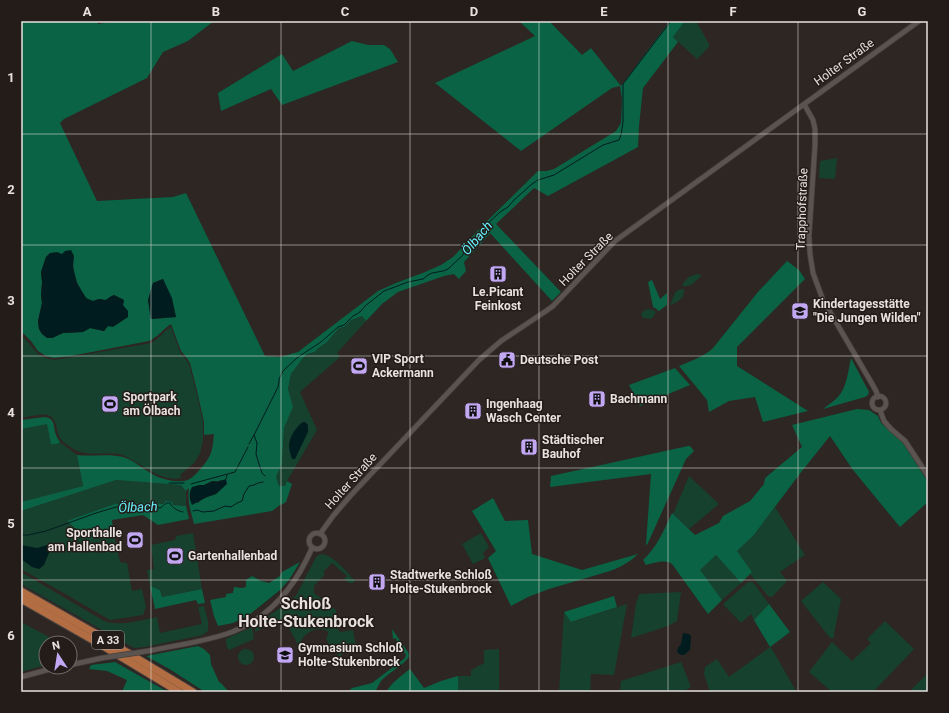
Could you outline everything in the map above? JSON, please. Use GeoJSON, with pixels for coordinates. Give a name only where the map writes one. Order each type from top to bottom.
{"type":"FeatureCollection","features":[{"type":"Feature","properties":{"kind":"highway","name":"A 33"},"geometry":{"type":"LineString","coordinates":[[21,591],[100,636],[192,692]]}},
{"type":"Feature","properties":{"kind":"highway","name":"A 33"},"geometry":{"type":"LineString","coordinates":[[21,599],[179,692]]}},
{"type":"Feature","properties":{"kind":"street","name":"Holter Straße"},"geometry":{"type":"LineString","coordinates":[[320,534],[348,498],[488,352],[501,341],[550,309],[615,241],[919,21]]}},
{"type":"Feature","properties":{"kind":"street","name":"Trapphofstraße"},"geometry":{"type":"LineString","coordinates":[[804,104],[813,120],[815,130],[808,236],[813,273],[823,300],[872,382],[878,397]]}},
{"type":"Feature","properties":{"kind":"street"},"geometry":{"type":"LineString","coordinates":[[878,397],[882,397],[886,403],[884,408],[880,410],[874,408],[872,404],[875,398],[878,397]]}},
{"type":"Feature","properties":{"kind":"street"},"geometry":{"type":"LineString","coordinates":[[880,410],[884,421],[905,441],[928,476]]}},
{"type":"Feature","properties":{"kind":"street"},"geometry":{"type":"LineString","coordinates":[[314,534],[320,534],[324,539],[324,544],[320,549],[312,548],[309,543],[310,537],[314,534]]}},
{"type":"Feature","properties":{"kind":"street"},"geometry":{"type":"LineString","coordinates":[[78,663],[148,651],[232,632],[257,618],[272,607],[287,592],[304,567],[312,548]]}},
{"type":"Feature","properties":{"kind":"street"},"geometry":{"type":"LineString","coordinates":[[21,677],[38,672]]}},
{"type":"Feature","properties":{"kind":"green space"},"geometry":{"type":"Polygon","coordinates":[[[21,21],[97,21],[98,24],[114,21],[214,21],[188,41],[163,52],[147,78],[64,119],[60,123],[97,201],[173,197],[186,193],[265,356],[280,357],[298,352],[378,291],[441,265],[453,257],[538,171],[554,169],[616,131],[621,123],[622,99],[620,86],[612,88],[521,151],[435,83],[535,36],[519,21],[549,21],[582,55],[591,48],[621,86],[670,21],[685,21],[673,37],[678,42],[643,88],[638,147],[548,196],[534,188],[496,224],[561,292],[552,301],[490,233],[464,262],[466,271],[459,279],[454,274],[444,276],[398,292],[382,304],[366,321],[362,316],[351,320],[344,327],[339,328],[327,342],[315,352],[307,354],[291,374],[288,389],[293,407],[284,428],[282,464],[276,477],[279,486],[285,486],[287,481],[292,484],[286,502],[272,511],[194,524],[189,502],[189,488],[186,491],[181,485],[116,480],[21,511],[21,502],[83,486],[77,455],[112,455],[123,457],[158,477],[177,481],[188,480],[197,473],[208,458],[212,450],[214,434],[204,435],[204,422],[190,363],[181,351],[171,324],[149,341],[54,358],[46,356],[38,351],[31,341],[21,333],[21,21]],[[50,253],[46,257],[41,272],[42,303],[38,321],[39,329],[42,334],[52,338],[63,333],[83,332],[90,328],[104,331],[123,305],[124,300],[114,295],[106,300],[99,299],[93,301],[87,299],[77,282],[73,263],[63,255],[50,253]],[[163,279],[153,283],[148,300],[151,319],[176,317],[163,279]],[[222,480],[212,481],[192,488],[190,492],[190,500],[198,503],[202,499],[216,494],[220,490],[222,480]]]}},
{"type":"Feature","properties":{"kind":"green space"},"geometry":{"type":"Polygon","coordinates":[[[685,21],[696,21],[709,44],[709,47],[697,59],[673,37],[685,21]]]}},
{"type":"Feature","properties":{"kind":"green space"},"geometry":{"type":"Polygon","coordinates":[[[352,41],[368,45],[384,45],[390,49],[398,62],[282,105],[271,89],[221,111],[218,93],[282,54],[293,71],[352,41]]]}},
{"type":"Feature","properties":{"kind":"green space"},"geometry":{"type":"Polygon","coordinates":[[[837,158],[835,179],[819,178],[820,161],[837,158]]]}},
{"type":"Feature","properties":{"kind":"green space"},"geometry":{"type":"Polygon","coordinates":[[[787,261],[799,270],[805,279],[737,347],[737,366],[808,411],[763,422],[755,397],[729,401],[709,412],[707,400],[679,366],[701,356],[713,348],[758,292],[787,261]]]}},
{"type":"Feature","properties":{"kind":"green space"},"geometry":{"type":"Polygon","coordinates":[[[697,274],[702,275],[691,285],[682,286],[684,281],[697,274]]]}},
{"type":"Feature","properties":{"kind":"green space"},"geometry":{"type":"Polygon","coordinates":[[[652,280],[660,299],[667,293],[667,305],[659,311],[653,307],[648,282],[652,280]]]}},
{"type":"Feature","properties":{"kind":"green space"},"geometry":{"type":"Polygon","coordinates":[[[684,289],[682,297],[670,305],[674,294],[677,291],[684,289]]]}},
{"type":"Feature","properties":{"kind":"green space"},"geometry":{"type":"Polygon","coordinates":[[[648,309],[656,312],[651,319],[643,318],[641,315],[643,311],[648,309]]]}},
{"type":"Feature","properties":{"kind":"green space"},"geometry":{"type":"Polygon","coordinates":[[[362,316],[366,321],[337,353],[340,357],[300,392],[317,430],[285,486],[279,486],[276,477],[282,463],[284,428],[293,407],[288,389],[291,374],[307,354],[315,352],[316,349],[327,342],[339,328],[344,327],[351,320],[362,316]]]}},
{"type":"Feature","properties":{"kind":"green space","name":"Sportpark am Ölbach"},"geometry":{"type":"Polygon","coordinates":[[[171,327],[180,352],[189,364],[203,422],[203,441],[200,453],[195,462],[180,475],[182,478],[175,479],[163,476],[123,455],[90,454],[78,451],[68,446],[61,440],[55,421],[51,416],[39,415],[21,418],[21,336],[43,357],[55,360],[151,343],[171,327]]]}},
{"type":"Feature","properties":{"kind":"green space"},"geometry":{"type":"Polygon","coordinates":[[[851,358],[869,392],[868,395],[823,409],[841,393],[847,379],[851,358]]]}},
{"type":"Feature","properties":{"kind":"green space"},"geometry":{"type":"Polygon","coordinates":[[[675,368],[690,385],[640,406],[629,385],[675,368]]]}},
{"type":"Feature","properties":{"kind":"green space"},"geometry":{"type":"Polygon","coordinates":[[[857,409],[869,410],[878,416],[881,423],[903,443],[928,482],[928,502],[900,527],[853,470],[830,436],[753,536],[737,551],[752,572],[741,583],[716,555],[700,570],[722,600],[708,614],[672,564],[666,562],[656,562],[646,565],[643,560],[656,544],[672,513],[695,535],[719,523],[723,516],[750,501],[764,484],[765,478],[802,447],[792,425],[857,409]]]}},
{"type":"Feature","properties":{"kind":"green space"},"geometry":{"type":"Polygon","coordinates":[[[45,417],[53,422],[55,433],[60,442],[57,444],[51,444],[47,424],[21,429],[21,420],[45,417]]]}},
{"type":"Feature","properties":{"kind":"green space"},"geometry":{"type":"Polygon","coordinates":[[[47,420],[57,444],[60,442],[77,455],[83,486],[21,502],[21,424],[47,420]]]}},
{"type":"Feature","properties":{"kind":"green space"},"geometry":{"type":"Polygon","coordinates":[[[690,446],[694,451],[686,459],[647,545],[651,474],[550,487],[551,476],[690,446]]]}},
{"type":"Feature","properties":{"kind":"green space"},"geometry":{"type":"Polygon","coordinates":[[[689,476],[719,504],[689,529],[673,514],[689,476]]]}},
{"type":"Feature","properties":{"kind":"green space"},"geometry":{"type":"Polygon","coordinates":[[[116,480],[181,485],[186,491],[186,506],[155,503],[67,521],[88,540],[113,530],[120,562],[127,563],[132,591],[142,589],[146,607],[143,615],[110,620],[21,569],[21,511],[116,480]]]}},
{"type":"Feature","properties":{"kind":"green space"},"geometry":{"type":"Polygon","coordinates":[[[493,498],[505,521],[528,520],[532,554],[582,570],[638,554],[629,562],[610,571],[549,589],[528,597],[511,606],[488,558],[496,551],[472,511],[493,498]]]}},
{"type":"Feature","properties":{"kind":"green space"},"geometry":{"type":"Polygon","coordinates":[[[166,501],[172,502],[173,505],[186,506],[189,519],[158,525],[143,515],[112,520],[113,530],[88,540],[67,521],[115,504],[163,504],[166,501]]]}},
{"type":"Feature","properties":{"kind":"green space"},"geometry":{"type":"Polygon","coordinates":[[[775,507],[805,555],[780,572],[787,581],[773,596],[770,597],[750,574],[752,572],[737,551],[753,536],[775,507]]]}},
{"type":"Feature","properties":{"kind":"green space","name":"Gartenhallenbad"},"geometry":{"type":"Polygon","coordinates":[[[193,533],[202,589],[162,597],[160,590],[150,586],[147,570],[154,569],[151,545],[175,540],[176,536],[193,533]]]}},
{"type":"Feature","properties":{"kind":"green space"},"geometry":{"type":"Polygon","coordinates":[[[481,533],[489,547],[483,553],[485,558],[473,564],[462,544],[481,533]]]}},
{"type":"Feature","properties":{"kind":"green space"},"geometry":{"type":"Polygon","coordinates":[[[323,554],[336,561],[355,581],[353,583],[349,583],[344,579],[347,576],[332,563],[323,572],[325,574],[314,586],[314,593],[336,610],[338,629],[340,632],[353,630],[356,645],[346,649],[340,657],[338,657],[336,648],[331,649],[326,638],[328,632],[320,629],[311,631],[307,634],[301,641],[301,646],[299,647],[284,618],[255,632],[255,625],[291,601],[297,594],[316,557],[323,554]]]}},
{"type":"Feature","properties":{"kind":"green space"},"geometry":{"type":"Polygon","coordinates":[[[716,555],[741,583],[722,600],[699,570],[716,555]]]}},
{"type":"Feature","properties":{"kind":"green space"},"geometry":{"type":"Polygon","coordinates":[[[300,562],[289,580],[280,590],[249,615],[233,623],[218,626],[210,600],[226,597],[226,594],[233,593],[234,587],[246,587],[246,580],[252,576],[269,583],[280,576],[282,572],[300,562]]]}},
{"type":"Feature","properties":{"kind":"green space"},"geometry":{"type":"Polygon","coordinates":[[[21,572],[104,621],[110,623],[124,623],[157,617],[160,633],[202,624],[198,607],[204,606],[208,621],[208,631],[203,635],[134,648],[21,584],[21,572]]]}},
{"type":"Feature","properties":{"kind":"green space"},"geometry":{"type":"Polygon","coordinates":[[[748,582],[753,582],[769,604],[754,620],[751,614],[741,623],[723,604],[748,582]]]}},
{"type":"Feature","properties":{"kind":"green space"},"geometry":{"type":"Polygon","coordinates":[[[823,582],[841,599],[834,638],[830,638],[801,601],[823,582]]]}},
{"type":"Feature","properties":{"kind":"green space"},"geometry":{"type":"Polygon","coordinates":[[[150,586],[160,590],[162,597],[202,589],[205,603],[198,604],[196,600],[155,609],[150,586]]]}},
{"type":"Feature","properties":{"kind":"green space"},"geometry":{"type":"Polygon","coordinates":[[[681,592],[677,621],[668,626],[631,638],[639,594],[681,592]]]}},
{"type":"Feature","properties":{"kind":"green space"},"geometry":{"type":"Polygon","coordinates":[[[614,596],[617,607],[571,622],[564,612],[614,596]]]}},
{"type":"Feature","properties":{"kind":"green space"},"geometry":{"type":"Polygon","coordinates":[[[627,604],[614,675],[591,674],[590,692],[559,692],[564,612],[572,622],[627,604]]]}},
{"type":"Feature","properties":{"kind":"green space"},"geometry":{"type":"Polygon","coordinates":[[[769,604],[790,632],[770,647],[754,620],[769,604]]]}},
{"type":"Feature","properties":{"kind":"green space"},"geometry":{"type":"Polygon","coordinates":[[[885,621],[914,649],[873,692],[832,692],[809,672],[832,642],[852,661],[871,643],[867,639],[885,621]]]}},
{"type":"Feature","properties":{"kind":"green space"},"geometry":{"type":"Polygon","coordinates":[[[21,622],[45,635],[38,635],[38,667],[21,672],[21,622]]]}},
{"type":"Feature","properties":{"kind":"green space"},"geometry":{"type":"Polygon","coordinates":[[[252,627],[254,639],[229,650],[226,639],[252,627]]]}},
{"type":"Feature","properties":{"kind":"green space"},"geometry":{"type":"Polygon","coordinates":[[[392,629],[408,652],[409,656],[407,659],[381,681],[375,692],[348,692],[352,688],[372,683],[405,658],[406,655],[402,649],[398,649],[396,638],[393,639],[392,629]]]}},
{"type":"Feature","properties":{"kind":"green space"},"geometry":{"type":"Polygon","coordinates":[[[198,646],[210,655],[211,664],[219,682],[229,692],[205,692],[146,656],[198,646]]]}},
{"type":"Feature","properties":{"kind":"green space"},"geometry":{"type":"Polygon","coordinates":[[[770,647],[796,691],[795,692],[709,692],[704,674],[705,667],[717,659],[729,677],[770,647]]]}},
{"type":"Feature","properties":{"kind":"green space"},"geometry":{"type":"Polygon","coordinates":[[[246,649],[253,654],[254,657],[249,664],[246,665],[239,660],[238,657],[243,650],[246,649]]]}},
{"type":"Feature","properties":{"kind":"green space"},"geometry":{"type":"Polygon","coordinates":[[[499,649],[499,692],[458,692],[458,676],[471,676],[471,670],[484,663],[484,650],[499,649]]]}},
{"type":"Feature","properties":{"kind":"green space"},"geometry":{"type":"Polygon","coordinates":[[[115,662],[168,692],[122,692],[127,680],[107,671],[89,669],[91,665],[115,662]]]}},
{"type":"Feature","properties":{"kind":"green space"},"geometry":{"type":"Polygon","coordinates":[[[681,662],[691,687],[685,691],[686,692],[620,692],[621,681],[681,662]]]}},
{"type":"Feature","properties":{"kind":"green space"},"geometry":{"type":"Polygon","coordinates":[[[410,669],[424,688],[458,676],[458,692],[386,692],[394,682],[410,669]]]}},
{"type":"Feature","properties":{"kind":"green space"},"geometry":{"type":"Polygon","coordinates":[[[928,673],[928,692],[909,692],[928,673]]]}},
{"type":"Feature","properties":{"kind":"water"},"geometry":{"type":"Polygon","coordinates":[[[71,250],[74,256],[73,267],[77,283],[86,298],[93,301],[99,299],[106,300],[114,295],[124,300],[123,305],[128,311],[128,317],[113,327],[108,326],[104,331],[90,328],[83,332],[63,333],[52,338],[47,338],[39,329],[38,321],[42,303],[41,272],[46,257],[50,253],[57,252],[62,254],[65,251],[71,250]]]}},
{"type":"Feature","properties":{"kind":"water"},"geometry":{"type":"Polygon","coordinates":[[[163,279],[172,298],[176,317],[151,319],[148,300],[153,283],[163,279]]]}},
{"type":"Feature","properties":{"kind":"water"},"geometry":{"type":"Polygon","coordinates":[[[303,422],[308,425],[308,432],[295,459],[292,459],[289,448],[290,439],[295,429],[303,422]]]}},
{"type":"Feature","properties":{"kind":"water"},"geometry":{"type":"Polygon","coordinates":[[[226,479],[227,484],[216,494],[192,505],[190,500],[190,492],[192,487],[226,479]]]}},
{"type":"Feature","properties":{"kind":"water"},"geometry":{"type":"Polygon","coordinates":[[[21,545],[37,548],[47,545],[51,548],[44,565],[39,569],[32,567],[21,559],[21,545]]]}},
{"type":"Feature","properties":{"kind":"water"},"geometry":{"type":"Polygon","coordinates":[[[683,633],[691,636],[690,650],[684,655],[681,655],[677,652],[681,644],[683,633]]]}},
{"type":"Feature","properties":{"kind":"waterway","name":"Ölbach"},"geometry":{"type":"LineString","coordinates":[[265,476],[262,473],[256,454],[257,443],[254,435],[278,387],[279,379],[283,371],[298,357],[321,342],[338,327],[344,325],[384,291],[408,282],[423,279],[432,273],[448,269],[463,255],[486,225],[508,207],[532,184],[538,180],[554,175],[603,145],[619,140],[623,122],[623,84],[671,21]]}},
{"type":"Feature","properties":{"kind":"waterway","name":"Ölbach"},"geometry":{"type":"LineString","coordinates":[[249,444],[254,435]]}},
{"type":"Feature","properties":{"kind":"waterway","name":"Ölbach"},"geometry":{"type":"LineString","coordinates":[[191,484],[235,472],[248,447]]}},
{"type":"Feature","properties":{"kind":"waterway","name":"Ölbach"},"geometry":{"type":"LineString","coordinates":[[226,479],[227,475]]}},
{"type":"Feature","properties":{"kind":"waterway","name":"Ölbach"},"geometry":{"type":"LineString","coordinates":[[193,511],[214,511],[225,506],[231,507],[242,501],[249,486],[263,482]]}},
{"type":"Feature","properties":{"kind":"waterway","name":"Ölbach"},"geometry":{"type":"LineString","coordinates":[[169,483],[184,483]]}},
{"type":"Feature","properties":{"kind":"waterway","name":"Ölbach"},"geometry":{"type":"LineString","coordinates":[[21,535],[46,531],[116,507],[147,506],[160,508],[170,503],[175,509],[183,512]]}},
{"type":"Feature","properties":{"kind":"place","name":"Le.Picant Feinkost"},"geometry":{"type":"Point","coordinates":[498,274]}},
{"type":"Feature","properties":{"kind":"place","name":"Kindertagesstätte \"Die Jungen Wilden\""},"geometry":{"type":"Point","coordinates":[800,311]}},
{"type":"Feature","properties":{"kind":"place","name":"Deutsche Post"},"geometry":{"type":"Point","coordinates":[507,360]}},
{"type":"Feature","properties":{"kind":"place","name":"VIP Sport Ackermann"},"geometry":{"type":"Point","coordinates":[359,366]}},
{"type":"Feature","properties":{"kind":"place","name":"Bachmann"},"geometry":{"type":"Point","coordinates":[597,399]}},
{"type":"Feature","properties":{"kind":"place","name":"Sportpark am Ölbach"},"geometry":{"type":"Point","coordinates":[110,404]}},
{"type":"Feature","properties":{"kind":"place","name":"Ingenhaag Wasch Center"},"geometry":{"type":"Point","coordinates":[473,411]}},
{"type":"Feature","properties":{"kind":"place","name":"Städtischer Bauhof"},"geometry":{"type":"Point","coordinates":[529,447]}},
{"type":"Feature","properties":{"kind":"place","name":"Sporthalle am Hallenbad"},"geometry":{"type":"Point","coordinates":[135,540]}},
{"type":"Feature","properties":{"kind":"place","name":"Gartenhallenbad"},"geometry":{"type":"Point","coordinates":[175,556]}},
{"type":"Feature","properties":{"kind":"place","name":"Stadtwerke Schloß Holte-Stukenbrock"},"geometry":{"type":"Point","coordinates":[377,582]}},
{"type":"Feature","properties":{"kind":"place","name":"Gymnasium Schloß Holte-Stukenbrock"},"geometry":{"type":"Point","coordinates":[285,655]}},
{"type":"Feature","properties":{"kind":"district","name":"Schloß Holte-Stukenbrock"},"geometry":{"type":"Point","coordinates":[306,612]}}]}
